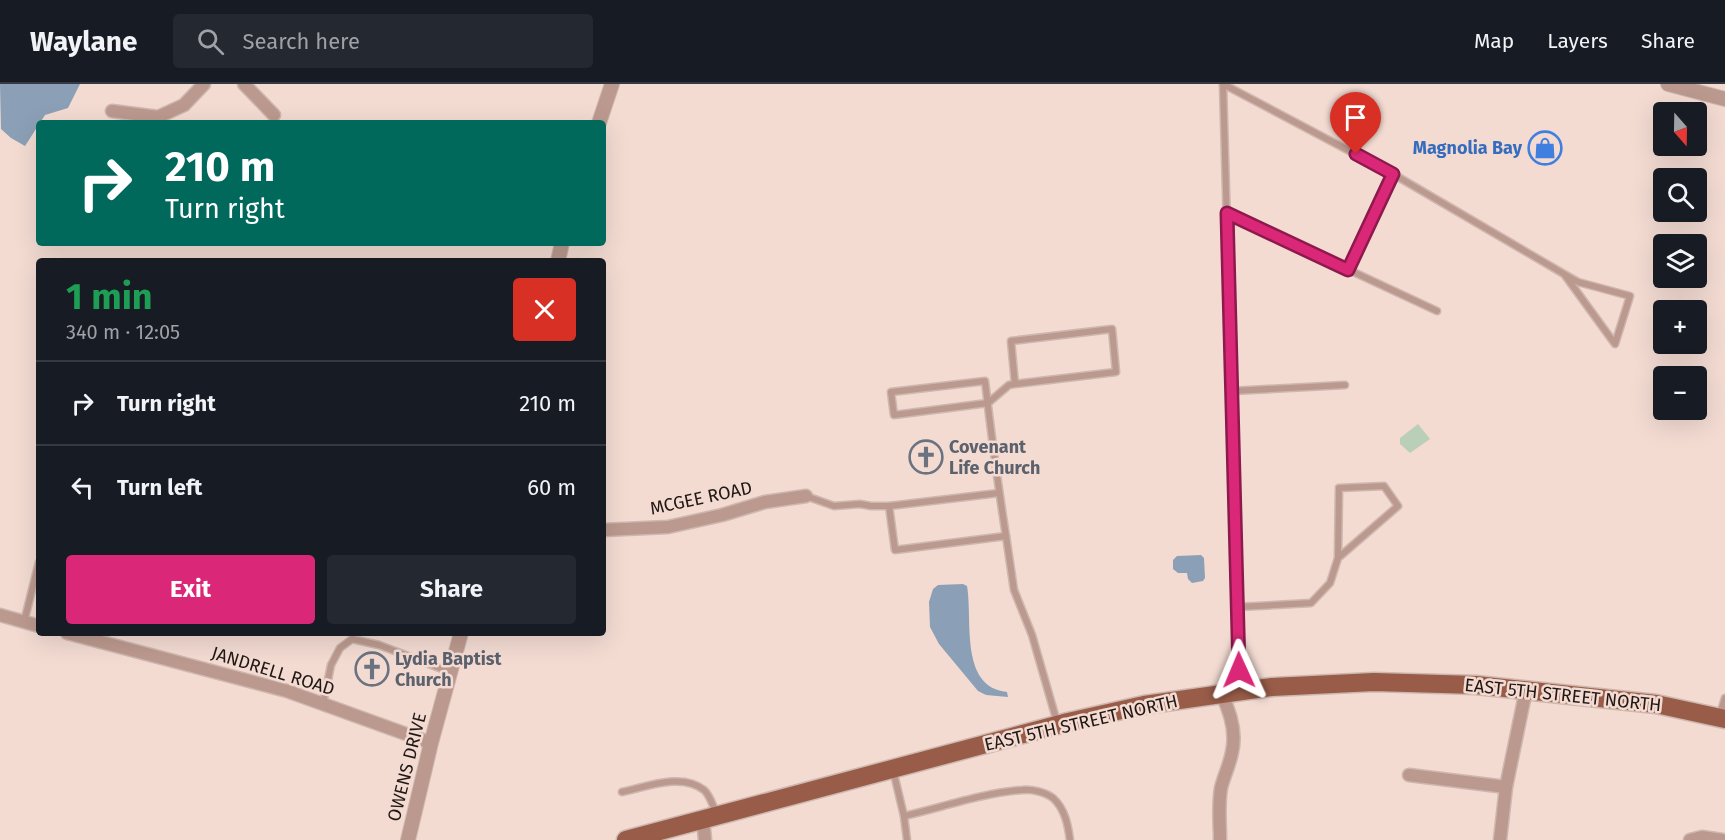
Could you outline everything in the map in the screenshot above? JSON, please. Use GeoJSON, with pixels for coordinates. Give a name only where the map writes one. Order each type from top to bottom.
{"type":"FeatureCollection","features":[{"type":"Feature","properties":{"kind":"main road","name":"EAST 5TH STREET NORTH"},"geometry":{"type":"LineString","coordinates":[[626,840],[669,834],[710,817],[1058,725],[1144,705],[1221,693],[1324,683],[1476,685],[1656,704],[1722,718]]}},
{"type":"Feature","properties":{"kind":"street"},"geometry":{"type":"LineString","coordinates":[[112,111],[158,117],[184,105],[204,84]]}},
{"type":"Feature","properties":{"kind":"street"},"geometry":{"type":"LineString","coordinates":[[243,84],[274,115]]}},
{"type":"Feature","properties":{"kind":"street"},"geometry":{"type":"LineString","coordinates":[[600,120],[612,84]]}},
{"type":"Feature","properties":{"kind":"street"},"geometry":{"type":"LineString","coordinates":[[1673,85],[1725,99]]}},
{"type":"Feature","properties":{"kind":"street","name":"MCGEE ROAD"},"geometry":{"type":"LineString","coordinates":[[606,530],[668,527],[722,515],[765,502],[806,496]]}},
{"type":"Feature","properties":{"kind":"street"},"geometry":{"type":"LineString","coordinates":[[0,615],[36,625]]}},
{"type":"Feature","properties":{"kind":"street","name":"JANDRELL ROAD"},"geometry":{"type":"LineString","coordinates":[[78,636],[287,691],[431,743]]}},
{"type":"Feature","properties":{"kind":"street","name":"OWENS DRIVE"},"geometry":{"type":"LineString","coordinates":[[408,840],[460,636]]}},
{"type":"Feature","properties":{"kind":"street"},"geometry":{"type":"LineString","coordinates":[[1500,840],[1506,787],[1526,690]]}},
{"type":"Feature","properties":{"kind":"street"},"geometry":{"type":"LineString","coordinates":[[1220,840],[1221,790],[1232,752],[1234,733],[1229,709],[1221,693]]}},
{"type":"Feature","properties":{"kind":"street"},"geometry":{"type":"LineString","coordinates":[[1409,775],[1506,787]]}},
{"type":"Feature","properties":{"kind":"street"},"geometry":{"type":"LineString","coordinates":[[705,840],[710,817]]}},
{"type":"Feature","properties":{"kind":"street"},"geometry":{"type":"LineString","coordinates":[[1690,840],[1702,837],[1722,840]]}},
{"type":"Feature","properties":{"kind":"lane"},"geometry":{"type":"LineString","coordinates":[[1240,691],[1223,84],[1393,174],[1578,282],[1630,296],[1615,344],[1564,274]]}},
{"type":"Feature","properties":{"kind":"lane"},"geometry":{"type":"LineString","coordinates":[[1348,270],[1393,174]]}},
{"type":"Feature","properties":{"kind":"lane"},"geometry":{"type":"LineString","coordinates":[[1227,213],[1437,311]]}},
{"type":"Feature","properties":{"kind":"lane"},"geometry":{"type":"LineString","coordinates":[[1015,384],[1011,341],[1112,329],[1116,372],[1009,385],[988,403],[894,415],[891,392],[985,381],[988,403],[999,494],[1014,590],[1032,635],[1058,725]]}},
{"type":"Feature","properties":{"kind":"lane"},"geometry":{"type":"LineString","coordinates":[[1232,391],[1345,385]]}},
{"type":"Feature","properties":{"kind":"lane"},"geometry":{"type":"LineString","coordinates":[[1238,607],[1311,603],[1330,583],[1338,558],[1339,488],[1384,486],[1398,506],[1338,558]]}},
{"type":"Feature","properties":{"kind":"lane"},"geometry":{"type":"LineString","coordinates":[[806,496],[834,506],[860,504],[889,506],[999,494]]}},
{"type":"Feature","properties":{"kind":"lane"},"geometry":{"type":"LineString","coordinates":[[889,506],[894,550],[1005,536]]}},
{"type":"Feature","properties":{"kind":"lane"},"geometry":{"type":"LineString","coordinates":[[24,622],[36,574]]}},
{"type":"Feature","properties":{"kind":"lane"},"geometry":{"type":"LineString","coordinates":[[323,704],[331,665],[340,648],[352,639],[378,645],[450,672]]}},
{"type":"Feature","properties":{"kind":"lane"},"geometry":{"type":"LineString","coordinates":[[1722,718],[1725,698]]}},
{"type":"Feature","properties":{"kind":"lane"},"geometry":{"type":"LineString","coordinates":[[893,770],[907,840]]}},
{"type":"Feature","properties":{"kind":"lane"},"geometry":{"type":"LineString","coordinates":[[622,792],[669,782],[687,782],[706,791],[710,817]]}},
{"type":"Feature","properties":{"kind":"lane"},"geometry":{"type":"LineString","coordinates":[[904,816],[1000,794],[1024,790],[1040,792],[1052,798],[1062,811],[1068,824],[1070,840]]}},
{"type":"Feature","properties":{"kind":"green space"},"geometry":{"type":"Polygon","coordinates":[[[1418,424],[1430,439],[1410,453],[1400,444],[1400,438],[1418,424]]]}},
{"type":"Feature","properties":{"kind":"water"},"geometry":{"type":"Polygon","coordinates":[[[0,84],[80,84],[68,108],[45,115],[42,120],[36,120],[36,129],[25,146],[1,129],[0,84]]]}},
{"type":"Feature","properties":{"kind":"water"},"geometry":{"type":"Polygon","coordinates":[[[1201,555],[1204,558],[1205,578],[1203,581],[1192,583],[1187,573],[1178,573],[1173,569],[1173,560],[1177,556],[1201,555]]]}},
{"type":"Feature","properties":{"kind":"water"},"geometry":{"type":"Polygon","coordinates":[[[963,584],[967,586],[971,650],[975,665],[981,678],[992,687],[1007,692],[1008,697],[986,695],[978,691],[939,644],[930,627],[929,602],[933,589],[938,585],[963,584]]]}},
{"type":"Feature","properties":{"kind":"place","name":"Magnolia Bay"},"geometry":{"type":"Point","coordinates":[1545,148]}},
{"type":"Feature","properties":{"kind":"place","name":"Covenant Life Church"},"geometry":{"type":"Point","coordinates":[926,457]}},
{"type":"Feature","properties":{"kind":"place","name":"Lydia Baptist Church"},"geometry":{"type":"Point","coordinates":[372,669]}},
{"type":"Feature","properties":{"kind":"route"},"geometry":{"type":"LineString","coordinates":[[1239,670],[1227,213],[1348,270],[1393,174],[1356,154]]}}]}
